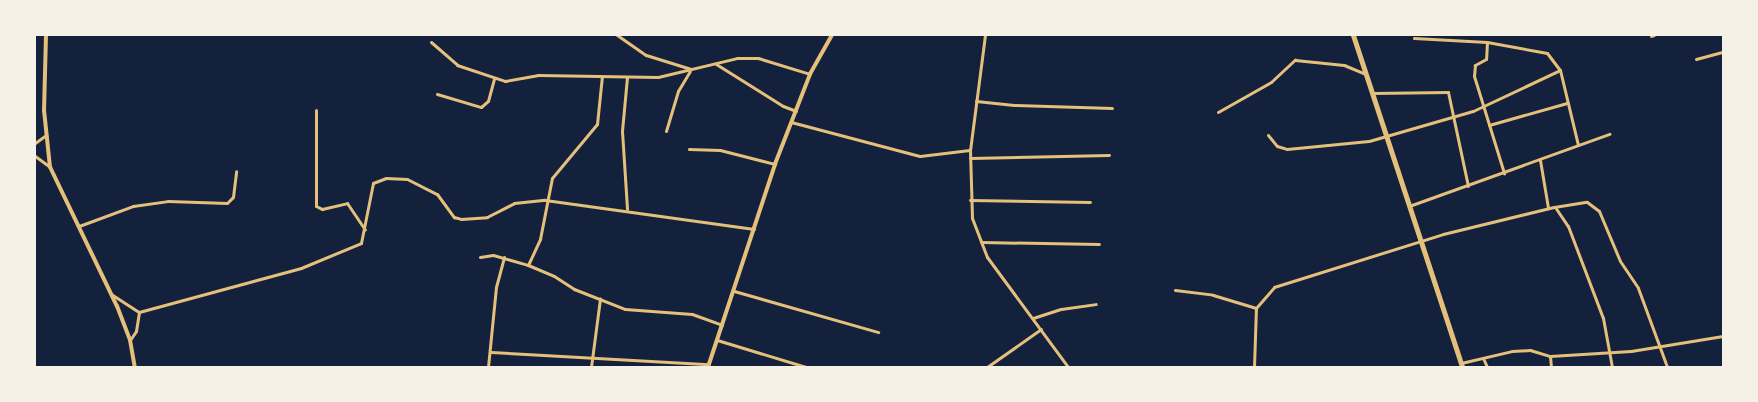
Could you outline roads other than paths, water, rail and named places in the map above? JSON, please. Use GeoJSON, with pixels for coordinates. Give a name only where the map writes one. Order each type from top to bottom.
{"type":"FeatureCollection","features":[{"type":"Feature","properties":{"kind":"highway"},"geometry":{"type":"LineString","coordinates":[[1353,35],[1461,365]]}},
{"type":"Feature","properties":{"kind":"street"},"geometry":{"type":"LineString","coordinates":[[46,35],[46,135],[50,167],[111,294],[130,340],[135,367]]}},
{"type":"Feature","properties":{"kind":"street"},"geometry":{"type":"LineString","coordinates":[[617,35],[646,55],[693,70]]}},
{"type":"Feature","properties":{"kind":"street"},"geometry":{"type":"LineString","coordinates":[[491,352],[709,366],[791,122],[810,74],[832,35]]}},
{"type":"Feature","properties":{"kind":"street"},"geometry":{"type":"LineString","coordinates":[[985,35],[970,150],[972,218],[987,257],[1068,367]]}},
{"type":"Feature","properties":{"kind":"street"},"geometry":{"type":"LineString","coordinates":[[1414,38],[1487,42],[1547,53],[1560,70],[1578,145]]}},
{"type":"Feature","properties":{"kind":"street"},"geometry":{"type":"LineString","coordinates":[[432,42],[457,65],[494,79],[512,81],[538,75],[658,77],[716,64],[758,58],[810,74]]}},
{"type":"Feature","properties":{"kind":"street"},"geometry":{"type":"LineString","coordinates":[[1487,42],[1486,59],[1474,67],[1483,106],[1504,173]]}},
{"type":"Feature","properties":{"kind":"street"},"geometry":{"type":"LineString","coordinates":[[1696,60],[1723,52]]}},
{"type":"Feature","properties":{"kind":"street"},"geometry":{"type":"LineString","coordinates":[[1218,112],[1271,82],[1295,60],[1344,65],[1366,74]]}},
{"type":"Feature","properties":{"kind":"street"},"geometry":{"type":"LineString","coordinates":[[716,64],[796,111]]}},
{"type":"Feature","properties":{"kind":"street"},"geometry":{"type":"LineString","coordinates":[[666,131],[678,91],[693,70]]}},
{"type":"Feature","properties":{"kind":"street"},"geometry":{"type":"LineString","coordinates":[[1268,135],[1277,146],[1287,149],[1386,136],[1454,117],[1483,106],[1560,70]]}},
{"type":"Feature","properties":{"kind":"street"},"geometry":{"type":"LineString","coordinates":[[528,265],[540,239],[545,200],[552,178],[597,124],[602,76]]}},
{"type":"Feature","properties":{"kind":"street"},"geometry":{"type":"LineString","coordinates":[[627,77],[622,131],[627,209]]}},
{"type":"Feature","properties":{"kind":"street"},"geometry":{"type":"LineString","coordinates":[[437,94],[481,108],[488,101],[494,79]]}},
{"type":"Feature","properties":{"kind":"street"},"geometry":{"type":"LineString","coordinates":[[1372,93],[1445,91],[1450,96],[1468,186]]}},
{"type":"Feature","properties":{"kind":"street"},"geometry":{"type":"LineString","coordinates":[[976,100],[1014,105],[1112,108]]}},
{"type":"Feature","properties":{"kind":"street"},"geometry":{"type":"LineString","coordinates":[[1489,125],[1567,103]]}},
{"type":"Feature","properties":{"kind":"street"},"geometry":{"type":"LineString","coordinates":[[316,110],[316,206],[322,209],[347,203],[357,215],[365,233]]}},
{"type":"Feature","properties":{"kind":"street"},"geometry":{"type":"LineString","coordinates":[[791,122],[920,156],[970,150]]}},
{"type":"Feature","properties":{"kind":"street"},"geometry":{"type":"LineString","coordinates":[[1409,206],[1609,134]]}},
{"type":"Feature","properties":{"kind":"street"},"geometry":{"type":"LineString","coordinates":[[35,143],[46,135]]}},
{"type":"Feature","properties":{"kind":"street"},"geometry":{"type":"LineString","coordinates":[[689,149],[720,150],[776,164]]}},
{"type":"Feature","properties":{"kind":"street"},"geometry":{"type":"LineString","coordinates":[[970,158],[1109,155]]}},
{"type":"Feature","properties":{"kind":"street"},"geometry":{"type":"LineString","coordinates":[[35,156],[50,167]]}},
{"type":"Feature","properties":{"kind":"street"},"geometry":{"type":"LineString","coordinates":[[1540,160],[1548,208]]}},
{"type":"Feature","properties":{"kind":"street"},"geometry":{"type":"LineString","coordinates":[[79,226],[133,206],[168,201],[227,203],[233,197],[236,171]]}},
{"type":"Feature","properties":{"kind":"street"},"geometry":{"type":"LineString","coordinates":[[111,294],[139,312],[301,268],[362,244],[372,183],[386,178],[407,179],[437,194],[454,216],[462,219],[487,217],[514,203],[545,200],[627,209],[754,229]]}},
{"type":"Feature","properties":{"kind":"street"},"geometry":{"type":"LineString","coordinates":[[970,200],[1090,202]]}},
{"type":"Feature","properties":{"kind":"street"},"geometry":{"type":"LineString","coordinates":[[1254,367],[1256,308],[1274,287],[1421,242],[1548,208],[1587,202],[1594,205],[1620,261],[1638,288],[1662,346],[1667,367]]}},
{"type":"Feature","properties":{"kind":"street"},"geometry":{"type":"LineString","coordinates":[[1554,207],[1568,226],[1603,318],[1612,367]]}},
{"type":"Feature","properties":{"kind":"street"},"geometry":{"type":"LineString","coordinates":[[981,242],[1099,244]]}},
{"type":"Feature","properties":{"kind":"street"},"geometry":{"type":"LineString","coordinates":[[480,257],[504,257],[528,265],[600,300],[635,311],[692,314],[722,325]]}},
{"type":"Feature","properties":{"kind":"street"},"geometry":{"type":"LineString","coordinates":[[488,367],[496,287],[504,257]]}},
{"type":"Feature","properties":{"kind":"street"},"geometry":{"type":"LineString","coordinates":[[1175,290],[1213,295],[1256,308]]}},
{"type":"Feature","properties":{"kind":"street"},"geometry":{"type":"LineString","coordinates":[[734,291],[878,332]]}},
{"type":"Feature","properties":{"kind":"street"},"geometry":{"type":"LineString","coordinates":[[591,367],[600,300]]}},
{"type":"Feature","properties":{"kind":"street"},"geometry":{"type":"LineString","coordinates":[[1033,318],[1061,309],[1096,304]]}},
{"type":"Feature","properties":{"kind":"street"},"geometry":{"type":"LineString","coordinates":[[130,340],[136,331],[139,312]]}},
{"type":"Feature","properties":{"kind":"street"},"geometry":{"type":"LineString","coordinates":[[989,366],[1041,329]]}},
{"type":"Feature","properties":{"kind":"street"},"geometry":{"type":"LineString","coordinates":[[1461,365],[1483,358],[1530,350],[1550,356],[1610,352],[1723,336]]}},
{"type":"Feature","properties":{"kind":"street"},"geometry":{"type":"LineString","coordinates":[[717,340],[806,367]]}},
{"type":"Feature","properties":{"kind":"street"},"geometry":{"type":"LineString","coordinates":[[1550,356],[1551,367]]}},
{"type":"Feature","properties":{"kind":"street"},"geometry":{"type":"LineString","coordinates":[[1483,358],[1487,367]]}}]}
